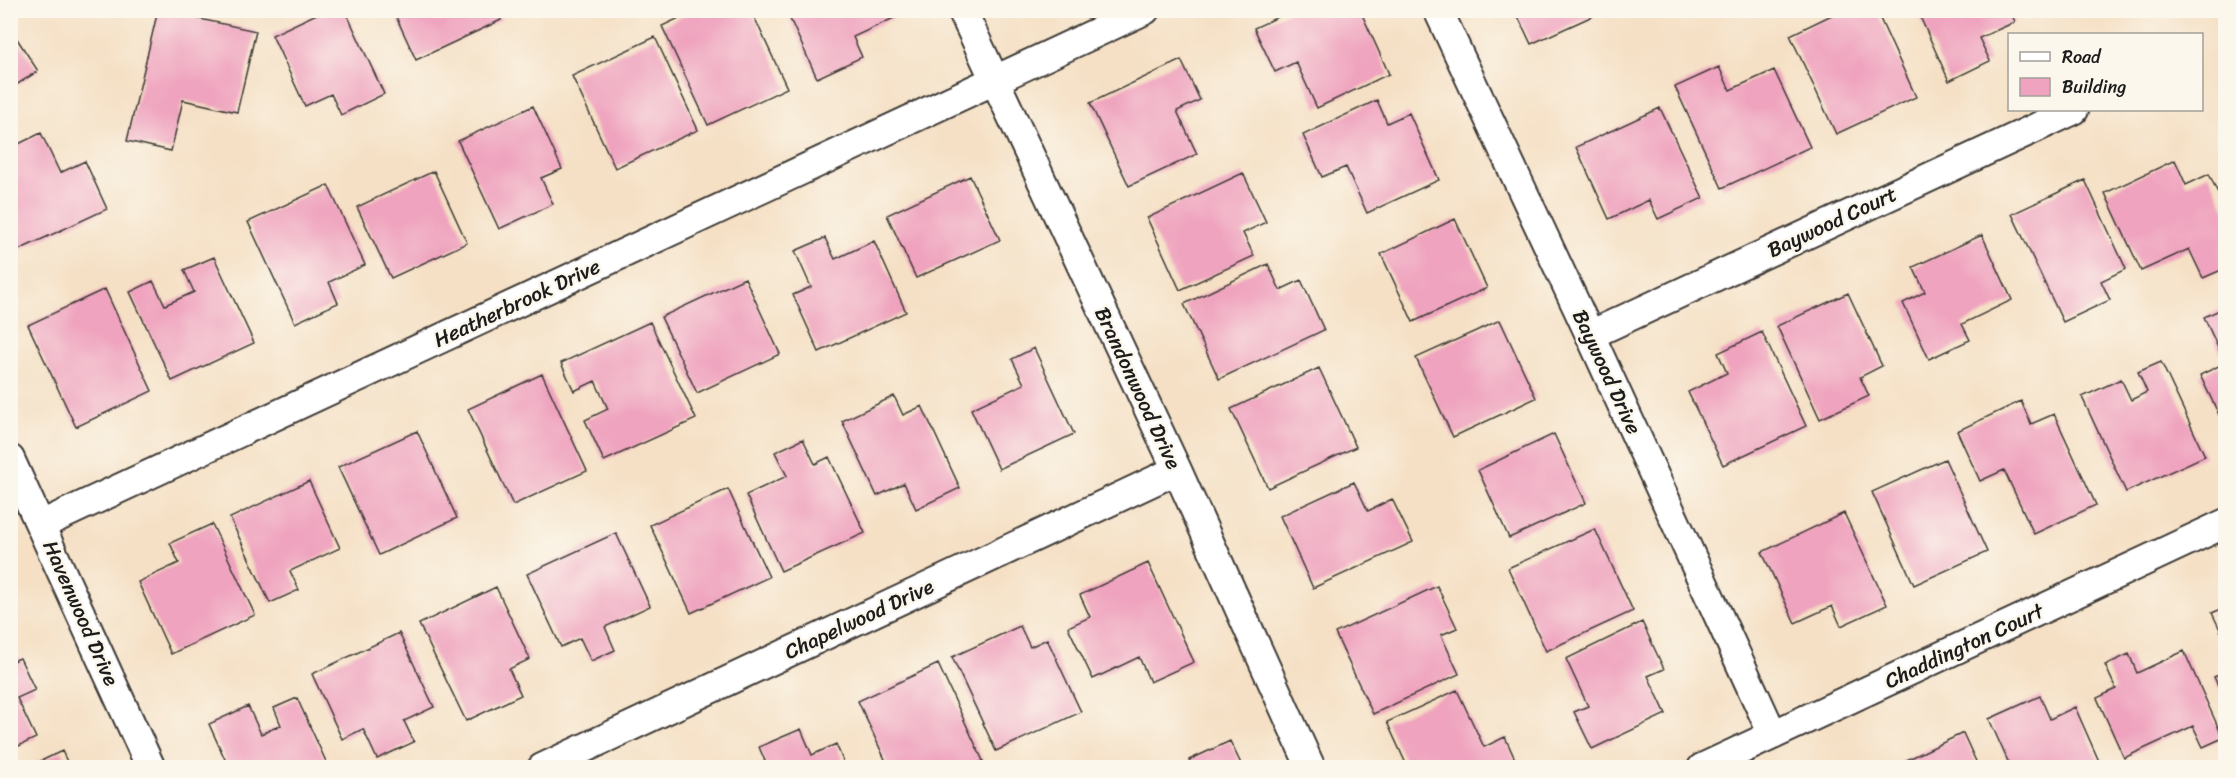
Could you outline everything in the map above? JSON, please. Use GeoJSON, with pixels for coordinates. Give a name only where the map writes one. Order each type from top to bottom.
{"type":"FeatureCollection","features":[{"type":"Feature","properties":{"kind":"street","name":"Brandonwood Drive"},"geometry":{"type":"LineString","coordinates":[[962,10],[1177,470],[1311,768]]}},
{"type":"Feature","properties":{"kind":"street","name":"Heatherbrook Drive"},"geometry":{"type":"LineString","coordinates":[[41,525],[1145,10]]}},
{"type":"Feature","properties":{"kind":"street","name":"Baywood Drive"},"geometry":{"type":"LineString","coordinates":[[1438,10],[1590,334],[1773,735]]}},
{"type":"Feature","properties":{"kind":"street","name":"Baywood Court"},"geometry":{"type":"LineString","coordinates":[[1590,334],[2072,111]]}},
{"type":"Feature","properties":{"kind":"street","name":"Havenwood Drive"},"geometry":{"type":"LineString","coordinates":[[10,459],[151,768]]}},
{"type":"Feature","properties":{"kind":"street","name":"Chapelwood Drive"},"geometry":{"type":"LineString","coordinates":[[542,768],[1177,470]]}},
{"type":"Feature","properties":{"kind":"street","name":"Chaddington Court"},"geometry":{"type":"LineString","coordinates":[[1702,768],[2226,523]]}},
{"type":"Feature","properties":{"kind":"building"},"geometry":{"type":"Polygon","coordinates":[[[158,10],[256,31],[237,112],[183,100],[171,151],[127,141],[158,10]]]}},
{"type":"Feature","properties":{"kind":"building"},"geometry":{"type":"Polygon","coordinates":[[[325,10],[345,10],[384,94],[341,115],[331,94],[305,106],[272,35],[325,10]]]}},
{"type":"Feature","properties":{"kind":"building"},"geometry":{"type":"Polygon","coordinates":[[[393,10],[497,10],[501,20],[416,60],[393,10]]]}},
{"type":"Feature","properties":{"kind":"building"},"geometry":{"type":"Polygon","coordinates":[[[696,10],[751,10],[787,88],[708,125],[662,26],[696,10]]]}},
{"type":"Feature","properties":{"kind":"building"},"geometry":{"type":"Polygon","coordinates":[[[786,10],[896,10],[898,16],[853,37],[862,57],[817,78],[786,10]]]}},
{"type":"Feature","properties":{"kind":"building"},"geometry":{"type":"Polygon","coordinates":[[[1293,10],[1360,10],[1389,74],[1317,108],[1296,62],[1275,72],[1254,28],[1293,10]]]}},
{"type":"Feature","properties":{"kind":"building"},"geometry":{"type":"Polygon","coordinates":[[[1515,10],[1606,10],[1531,44],[1515,10]]]}},
{"type":"Feature","properties":{"kind":"building"},"geometry":{"type":"Polygon","coordinates":[[[1842,10],[1876,10],[1916,97],[1836,134],[1790,35],[1842,10]]]}},
{"type":"Feature","properties":{"kind":"building"},"geometry":{"type":"Polygon","coordinates":[[[1917,10],[2010,10],[2015,22],[1979,38],[1990,61],[1949,81],[1917,10]]]}},
{"type":"Feature","properties":{"kind":"building"},"geometry":{"type":"Polygon","coordinates":[[[10,28],[38,71],[10,89],[10,28]]]}},
{"type":"Feature","properties":{"kind":"building"},"geometry":{"type":"Polygon","coordinates":[[[655,37],[698,130],[615,168],[572,76],[655,37]]]}},
{"type":"Feature","properties":{"kind":"building"},"geometry":{"type":"Polygon","coordinates":[[[1181,60],[1200,100],[1177,111],[1197,154],[1129,186],[1090,103],[1181,60]]]}},
{"type":"Feature","properties":{"kind":"building"},"geometry":{"type":"Polygon","coordinates":[[[1719,67],[1730,90],[1774,70],[1810,147],[1722,188],[1675,87],[1719,67]]]}},
{"type":"Feature","properties":{"kind":"building"},"geometry":{"type":"Polygon","coordinates":[[[1377,100],[1387,123],[1409,113],[1439,180],[1367,213],[1346,167],[1322,177],[1303,135],[1377,100]]]}},
{"type":"Feature","properties":{"kind":"building"},"geometry":{"type":"Polygon","coordinates":[[[533,106],[562,169],[541,178],[553,204],[499,229],[458,141],[533,106]]]}},
{"type":"Feature","properties":{"kind":"building"},"geometry":{"type":"Polygon","coordinates":[[[1660,108],[1703,198],[1658,219],[1649,200],[1609,219],[1576,147],[1660,108]]]}},
{"type":"Feature","properties":{"kind":"building"},"geometry":{"type":"Polygon","coordinates":[[[41,133],[60,173],[85,161],[107,209],[10,254],[10,148],[41,133]]]}},
{"type":"Feature","properties":{"kind":"building"},"geometry":{"type":"Polygon","coordinates":[[[2175,160],[2186,185],[2209,174],[2226,210],[2226,268],[2203,278],[2189,249],[2141,271],[2105,193],[2175,160]]]}},
{"type":"Feature","properties":{"kind":"building"},"geometry":{"type":"Polygon","coordinates":[[[434,171],[467,243],[391,278],[357,207],[434,171]]]}},
{"type":"Feature","properties":{"kind":"building"},"geometry":{"type":"Polygon","coordinates":[[[1243,173],[1266,222],[1243,233],[1254,256],[1180,290],[1147,218],[1243,173]]]}},
{"type":"Feature","properties":{"kind":"building"},"geometry":{"type":"Polygon","coordinates":[[[970,176],[1000,240],[916,278],[887,215],[970,176]]]}},
{"type":"Feature","properties":{"kind":"building"},"geometry":{"type":"Polygon","coordinates":[[[2085,180],[2126,269],[2101,281],[2110,300],[2063,322],[2012,214],[2085,180]]]}},
{"type":"Feature","properties":{"kind":"building"},"geometry":{"type":"Polygon","coordinates":[[[328,185],[365,265],[329,282],[338,303],[295,323],[248,222],[328,185]]]}},
{"type":"Feature","properties":{"kind":"building"},"geometry":{"type":"Polygon","coordinates":[[[1455,219],[1487,288],[1413,322],[1381,254],[1455,219]]]}},
{"type":"Feature","properties":{"kind":"building"},"geometry":{"type":"Polygon","coordinates":[[[1982,235],[2012,300],[1962,324],[1970,340],[1929,359],[1903,303],[1925,292],[1913,267],[1982,235]]]}},
{"type":"Feature","properties":{"kind":"building"},"geometry":{"type":"Polygon","coordinates":[[[825,238],[835,259],[874,241],[906,312],[819,352],[793,295],[811,287],[795,251],[825,238]]]}},
{"type":"Feature","properties":{"kind":"building"},"geometry":{"type":"Polygon","coordinates":[[[214,257],[254,343],[172,381],[130,292],[153,281],[165,305],[194,292],[184,270],[214,257]]]}},
{"type":"Feature","properties":{"kind":"building"},"geometry":{"type":"Polygon","coordinates":[[[1268,264],[1280,290],[1301,280],[1324,330],[1219,379],[1184,304],[1268,264]]]}},
{"type":"Feature","properties":{"kind":"building"},"geometry":{"type":"Polygon","coordinates":[[[745,278],[780,354],[697,393],[661,317],[745,278]]]}},
{"type":"Feature","properties":{"kind":"building"},"geometry":{"type":"Polygon","coordinates":[[[105,289],[152,391],[76,427],[28,325],[105,289]]]}},
{"type":"Feature","properties":{"kind":"building"},"geometry":{"type":"Polygon","coordinates":[[[1848,293],[1882,366],[1860,377],[1869,396],[1820,419],[1777,326],[1848,293]]]}},
{"type":"Feature","properties":{"kind":"building"},"geometry":{"type":"Polygon","coordinates":[[[2226,307],[2226,414],[2220,417],[2200,375],[2225,363],[2204,317],[2226,307]]]}},
{"type":"Feature","properties":{"kind":"building"},"geometry":{"type":"Polygon","coordinates":[[[1500,320],[1536,398],[1453,437],[1416,358],[1500,320]]]}},
{"type":"Feature","properties":{"kind":"building"},"geometry":{"type":"Polygon","coordinates":[[[650,322],[696,419],[604,461],[585,420],[608,409],[595,381],[574,391],[561,363],[650,322]]]}},
{"type":"Feature","properties":{"kind":"building"},"geometry":{"type":"Polygon","coordinates":[[[1762,332],[1806,426],[1723,465],[1688,392],[1727,373],[1718,353],[1762,332]]]}},
{"type":"Feature","properties":{"kind":"building"},"geometry":{"type":"Polygon","coordinates":[[[1034,348],[1074,434],[999,469],[971,409],[1024,384],[1012,359],[1034,348]]]}},
{"type":"Feature","properties":{"kind":"building"},"geometry":{"type":"Polygon","coordinates":[[[2161,362],[2205,456],[2126,492],[2082,397],[2121,379],[2131,400],[2147,392],[2138,372],[2161,362]]]}},
{"type":"Feature","properties":{"kind":"building"},"geometry":{"type":"Polygon","coordinates":[[[1319,368],[1356,447],[1268,488],[1231,409],[1319,368]]]}},
{"type":"Feature","properties":{"kind":"building"},"geometry":{"type":"Polygon","coordinates":[[[542,374],[587,471],[513,505],[468,409],[542,374]]]}},
{"type":"Feature","properties":{"kind":"building"},"geometry":{"type":"Polygon","coordinates":[[[894,396],[903,415],[922,406],[960,488],[916,509],[904,483],[877,496],[842,421],[894,396]]]}},
{"type":"Feature","properties":{"kind":"building"},"geometry":{"type":"Polygon","coordinates":[[[2021,401],[2031,424],[2054,414],[2096,505],[2034,534],[2004,470],[1980,481],[1957,431],[2021,401]]]}},
{"type":"Feature","properties":{"kind":"building"},"geometry":{"type":"Polygon","coordinates":[[[417,431],[457,518],[379,555],[338,467],[417,431]]]}},
{"type":"Feature","properties":{"kind":"building"},"geometry":{"type":"Polygon","coordinates":[[[1554,434],[1586,503],[1509,538],[1478,470],[1554,434]]]}},
{"type":"Feature","properties":{"kind":"building"},"geometry":{"type":"Polygon","coordinates":[[[803,439],[815,464],[829,457],[865,533],[781,571],[746,495],[787,476],[775,452],[803,439]]]}},
{"type":"Feature","properties":{"kind":"building"},"geometry":{"type":"Polygon","coordinates":[[[1945,459],[1987,552],[1914,585],[1872,492],[1945,459]]]}},
{"type":"Feature","properties":{"kind":"building"},"geometry":{"type":"Polygon","coordinates":[[[309,481],[340,548],[290,571],[299,590],[270,603],[230,518],[309,481]]]}},
{"type":"Feature","properties":{"kind":"building"},"geometry":{"type":"Polygon","coordinates":[[[1354,482],[1368,511],[1392,499],[1413,542],[1313,588],[1280,516],[1354,482]]]}},
{"type":"Feature","properties":{"kind":"building"},"geometry":{"type":"Polygon","coordinates":[[[728,489],[769,577],[691,613],[650,525],[728,489]]]}},
{"type":"Feature","properties":{"kind":"building"},"geometry":{"type":"Polygon","coordinates":[[[1844,513],[1887,605],[1841,626],[1832,606],[1795,623],[1762,552],[1844,513]]]}},
{"type":"Feature","properties":{"kind":"building"},"geometry":{"type":"Polygon","coordinates":[[[212,524],[255,615],[171,654],[138,582],[179,563],[170,543],[212,524]]]}},
{"type":"Feature","properties":{"kind":"building"},"geometry":{"type":"Polygon","coordinates":[[[1595,529],[1633,611],[1546,651],[1508,568],[1595,529]]]}},
{"type":"Feature","properties":{"kind":"building"},"geometry":{"type":"Polygon","coordinates":[[[616,533],[650,606],[605,627],[615,650],[591,661],[580,638],[561,647],[527,574],[616,533]]]}},
{"type":"Feature","properties":{"kind":"building"},"geometry":{"type":"Polygon","coordinates":[[[1148,563],[1194,662],[1150,682],[1139,657],[1093,679],[1068,627],[1090,617],[1080,595],[1148,563]]]}},
{"type":"Feature","properties":{"kind":"building"},"geometry":{"type":"Polygon","coordinates":[[[1437,586],[1457,628],[1441,635],[1459,674],[1373,714],[1335,633],[1437,586]]]}},
{"type":"Feature","properties":{"kind":"building"},"geometry":{"type":"Polygon","coordinates":[[[496,587],[530,659],[509,669],[521,695],[466,721],[419,624],[496,587]]]}},
{"type":"Feature","properties":{"kind":"building"},"geometry":{"type":"Polygon","coordinates":[[[2226,607],[2226,642],[2212,613],[2226,607]]]}},
{"type":"Feature","properties":{"kind":"building"},"geometry":{"type":"Polygon","coordinates":[[[1642,622],[1664,669],[1648,676],[1666,714],[1592,749],[1574,712],[1588,706],[1566,659],[1642,622]]]}},
{"type":"Feature","properties":{"kind":"building"},"geometry":{"type":"Polygon","coordinates":[[[1020,626],[1030,647],[1047,639],[1081,712],[996,751],[952,657],[1020,626]]]}},
{"type":"Feature","properties":{"kind":"building"},"geometry":{"type":"Polygon","coordinates":[[[399,633],[434,707],[404,721],[414,742],[377,759],[363,729],[342,739],[312,674],[399,633]]]}},
{"type":"Feature","properties":{"kind":"building"},"geometry":{"type":"Polygon","coordinates":[[[2184,651],[2223,738],[2203,747],[2193,726],[2124,758],[2097,698],[2116,689],[2105,665],[2129,654],[2137,673],[2184,651]]]}},
{"type":"Feature","properties":{"kind":"building"},"geometry":{"type":"Polygon","coordinates":[[[20,658],[35,690],[17,698],[36,738],[10,750],[10,662],[20,658]]]}},
{"type":"Feature","properties":{"kind":"building"},"geometry":{"type":"Polygon","coordinates":[[[938,664],[983,761],[969,768],[889,768],[858,701],[938,664]]]}},
{"type":"Feature","properties":{"kind":"building"},"geometry":{"type":"Polygon","coordinates":[[[2226,672],[2226,702],[2214,677],[2226,672]]]}},
{"type":"Feature","properties":{"kind":"building"},"geometry":{"type":"Polygon","coordinates":[[[1457,690],[1484,747],[1505,737],[1519,768],[1408,768],[1387,722],[1457,690]]]}},
{"type":"Feature","properties":{"kind":"building"},"geometry":{"type":"Polygon","coordinates":[[[2040,696],[2050,719],[2075,707],[2102,768],[2011,768],[1989,719],[2040,696]]]}},
{"type":"Feature","properties":{"kind":"building"},"geometry":{"type":"Polygon","coordinates":[[[297,698],[329,768],[229,768],[209,724],[248,706],[261,734],[281,725],[274,708],[297,698]]]}},
{"type":"Feature","properties":{"kind":"building"},"geometry":{"type":"Polygon","coordinates":[[[801,729],[812,755],[836,744],[846,768],[768,768],[759,747],[801,729]]]}},
{"type":"Feature","properties":{"kind":"building"},"geometry":{"type":"Polygon","coordinates":[[[1963,733],[1979,768],[1890,768],[1963,733]]]}},
{"type":"Feature","properties":{"kind":"building"},"geometry":{"type":"Polygon","coordinates":[[[1230,741],[1243,768],[1192,768],[1189,760],[1230,741]]]}},
{"type":"Feature","properties":{"kind":"building"},"geometry":{"type":"Polygon","coordinates":[[[62,751],[70,768],[26,768],[62,751]]]}}]}
